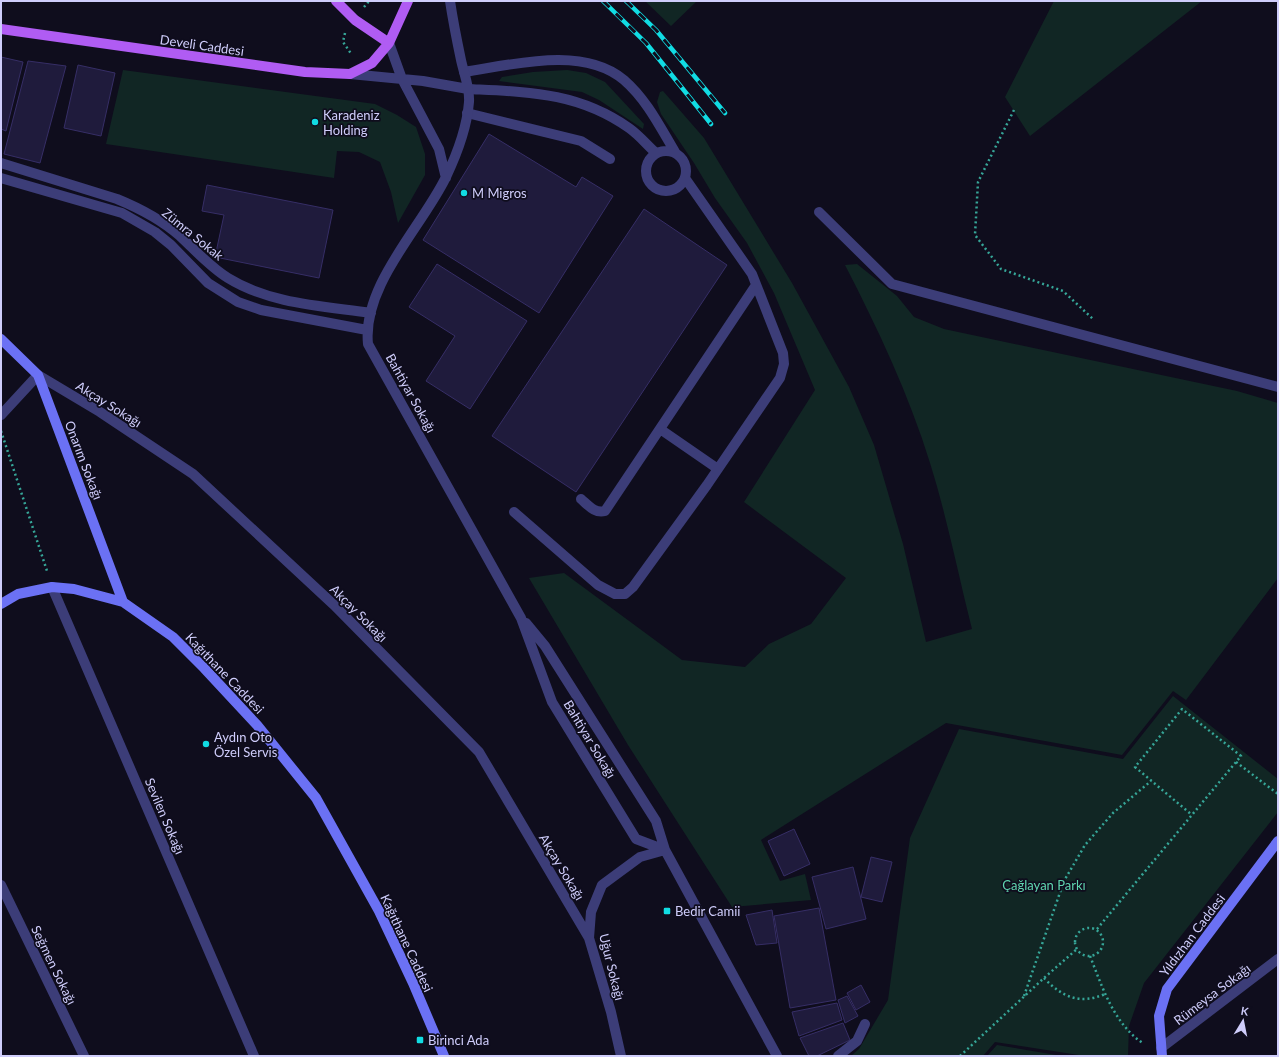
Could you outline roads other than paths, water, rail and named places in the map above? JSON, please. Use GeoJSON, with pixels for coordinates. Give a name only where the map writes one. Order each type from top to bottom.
{"type":"FeatureCollection","features":[{"type":"Feature","properties":{"kind":"main road"},"geometry":{"type":"LineString","coordinates":[[336,1],[355,20],[389,43]]}},
{"type":"Feature","properties":{"kind":"main road","name":"Develi Caddesi"},"geometry":{"type":"LineString","coordinates":[[1,29],[298,70],[350,74],[372,64],[389,43],[408,1]]}},
{"type":"Feature","properties":{"kind":"main road","name":"Onarım Sokağı"},"geometry":{"type":"LineString","coordinates":[[1,339],[38,375],[123,602]]}},
{"type":"Feature","properties":{"kind":"main road","name":"Kağıthane Caddesi"},"geometry":{"type":"LineString","coordinates":[[1,604],[18,594],[52,587],[74,589],[123,602],[173,637],[204,668],[257,725],[316,798],[379,911],[413,983],[444,1056]]}},
{"type":"Feature","properties":{"kind":"main road","name":"Yıldızhan Caddesi"},"geometry":{"type":"LineString","coordinates":[[1161,1052],[1159,1016],[1167,989],[1278,842]]}},
{"type":"Feature","properties":{"kind":"street","name":"Bahtiyar Sokağı"},"geometry":{"type":"LineString","coordinates":[[450,1],[454,27],[468,89],[467,113],[457,152],[446,178],[377,293],[367,330],[368,344],[521,618],[552,702],[636,839],[665,850]]}},
{"type":"Feature","properties":{"kind":"street"},"geometry":{"type":"LineString","coordinates":[[389,43],[402,79],[416,102],[439,149],[446,178]]}},
{"type":"Feature","properties":{"kind":"street"},"geometry":{"type":"LineString","coordinates":[[464,72],[563,59],[596,65],[623,79],[644,101],[674,152],[683,159],[686,165],[685,178],[682,184],[671,191],[664,191],[652,185],[648,180],[646,167],[648,161],[656,153],[665,150],[674,152]]}},
{"type":"Feature","properties":{"kind":"street"},"geometry":{"type":"LineString","coordinates":[[350,74],[402,79],[468,89],[520,91],[569,98],[597,109],[630,128],[656,153]]}},
{"type":"Feature","properties":{"kind":"street"},"geometry":{"type":"LineString","coordinates":[[467,113],[581,141],[610,158]]}},
{"type":"Feature","properties":{"kind":"street","name":"Zümra Sokak"},"geometry":{"type":"LineString","coordinates":[[1,163],[136,206],[179,236],[226,277],[247,288],[281,299],[371,312]]}},
{"type":"Feature","properties":{"kind":"street","name":"Zümra Sokak"},"geometry":{"type":"LineString","coordinates":[[1,178],[127,216],[155,232],[171,245],[208,283],[238,302],[261,310],[367,330]]}},
{"type":"Feature","properties":{"kind":"street"},"geometry":{"type":"LineString","coordinates":[[514,512],[598,586],[615,594],[624,594],[632,587],[718,469],[780,378],[784,364],[782,353],[752,274],[685,178]]}},
{"type":"Feature","properties":{"kind":"street"},"geometry":{"type":"LineString","coordinates":[[819,212],[892,284],[1278,387]]}},
{"type":"Feature","properties":{"kind":"street"},"geometry":{"type":"LineString","coordinates":[[580,499],[592,510],[601,512],[605,511],[756,285]]}},
{"type":"Feature","properties":{"kind":"street"},"geometry":{"type":"LineString","coordinates":[[1,415],[38,375]]}},
{"type":"Feature","properties":{"kind":"street","name":"Akçay Sokağı"},"geometry":{"type":"LineString","coordinates":[[38,375],[100,412],[193,474],[334,605],[479,752],[589,938]]}},
{"type":"Feature","properties":{"kind":"street"},"geometry":{"type":"LineString","coordinates":[[660,429],[718,469]]}},
{"type":"Feature","properties":{"kind":"street","name":"Sevilen Sokağı"},"geometry":{"type":"LineString","coordinates":[[52,587],[254,1056]]}},
{"type":"Feature","properties":{"kind":"street","name":"Bahtiyar Sokağı"},"geometry":{"type":"LineString","coordinates":[[521,618],[545,646],[656,821],[665,850],[777,1056]]}},
{"type":"Feature","properties":{"kind":"street","name":"Uğur Sokağı"},"geometry":{"type":"LineString","coordinates":[[621,1056],[611,1012],[589,938],[591,912],[602,886],[640,857],[665,850]]}},
{"type":"Feature","properties":{"kind":"street","name":"Seğmen Sokağı"},"geometry":{"type":"LineString","coordinates":[[1,886],[84,1056]]}},
{"type":"Feature","properties":{"kind":"street","name":"Rümeysa Sokağı"},"geometry":{"type":"LineString","coordinates":[[1161,1052],[1278,959]]}},
{"type":"Feature","properties":{"kind":"street"},"geometry":{"type":"LineString","coordinates":[[838,1056],[856,1041],[865,1024]]}},
{"type":"Feature","properties":{"kind":"railway"},"geometry":{"type":"LineString","coordinates":[[603,1],[646,43],[711,124]]}},
{"type":"Feature","properties":{"kind":"railway"},"geometry":{"type":"LineString","coordinates":[[626,1],[656,30],[725,113]]}},
{"type":"Feature","properties":{"kind":"place","name":"Karadeniz Holding"},"geometry":{"type":"Point","coordinates":[315,122]}},
{"type":"Feature","properties":{"kind":"place","name":"M Migros"},"geometry":{"type":"Point","coordinates":[464,193]}},
{"type":"Feature","properties":{"kind":"place","name":"Aydın Oto Özel Servis"},"geometry":{"type":"Point","coordinates":[206,744]}},
{"type":"Feature","properties":{"kind":"place","name":"Bedir Camii"},"geometry":{"type":"Point","coordinates":[667,911]}},
{"type":"Feature","properties":{"kind":"place","name":"Birinci Ada"},"geometry":{"type":"Point","coordinates":[420,1040]}},
{"type":"Feature","properties":{"kind":"park label","name":"Çağlayan Parkı"},"geometry":{"type":"Point","coordinates":[1044,885]}}]}
